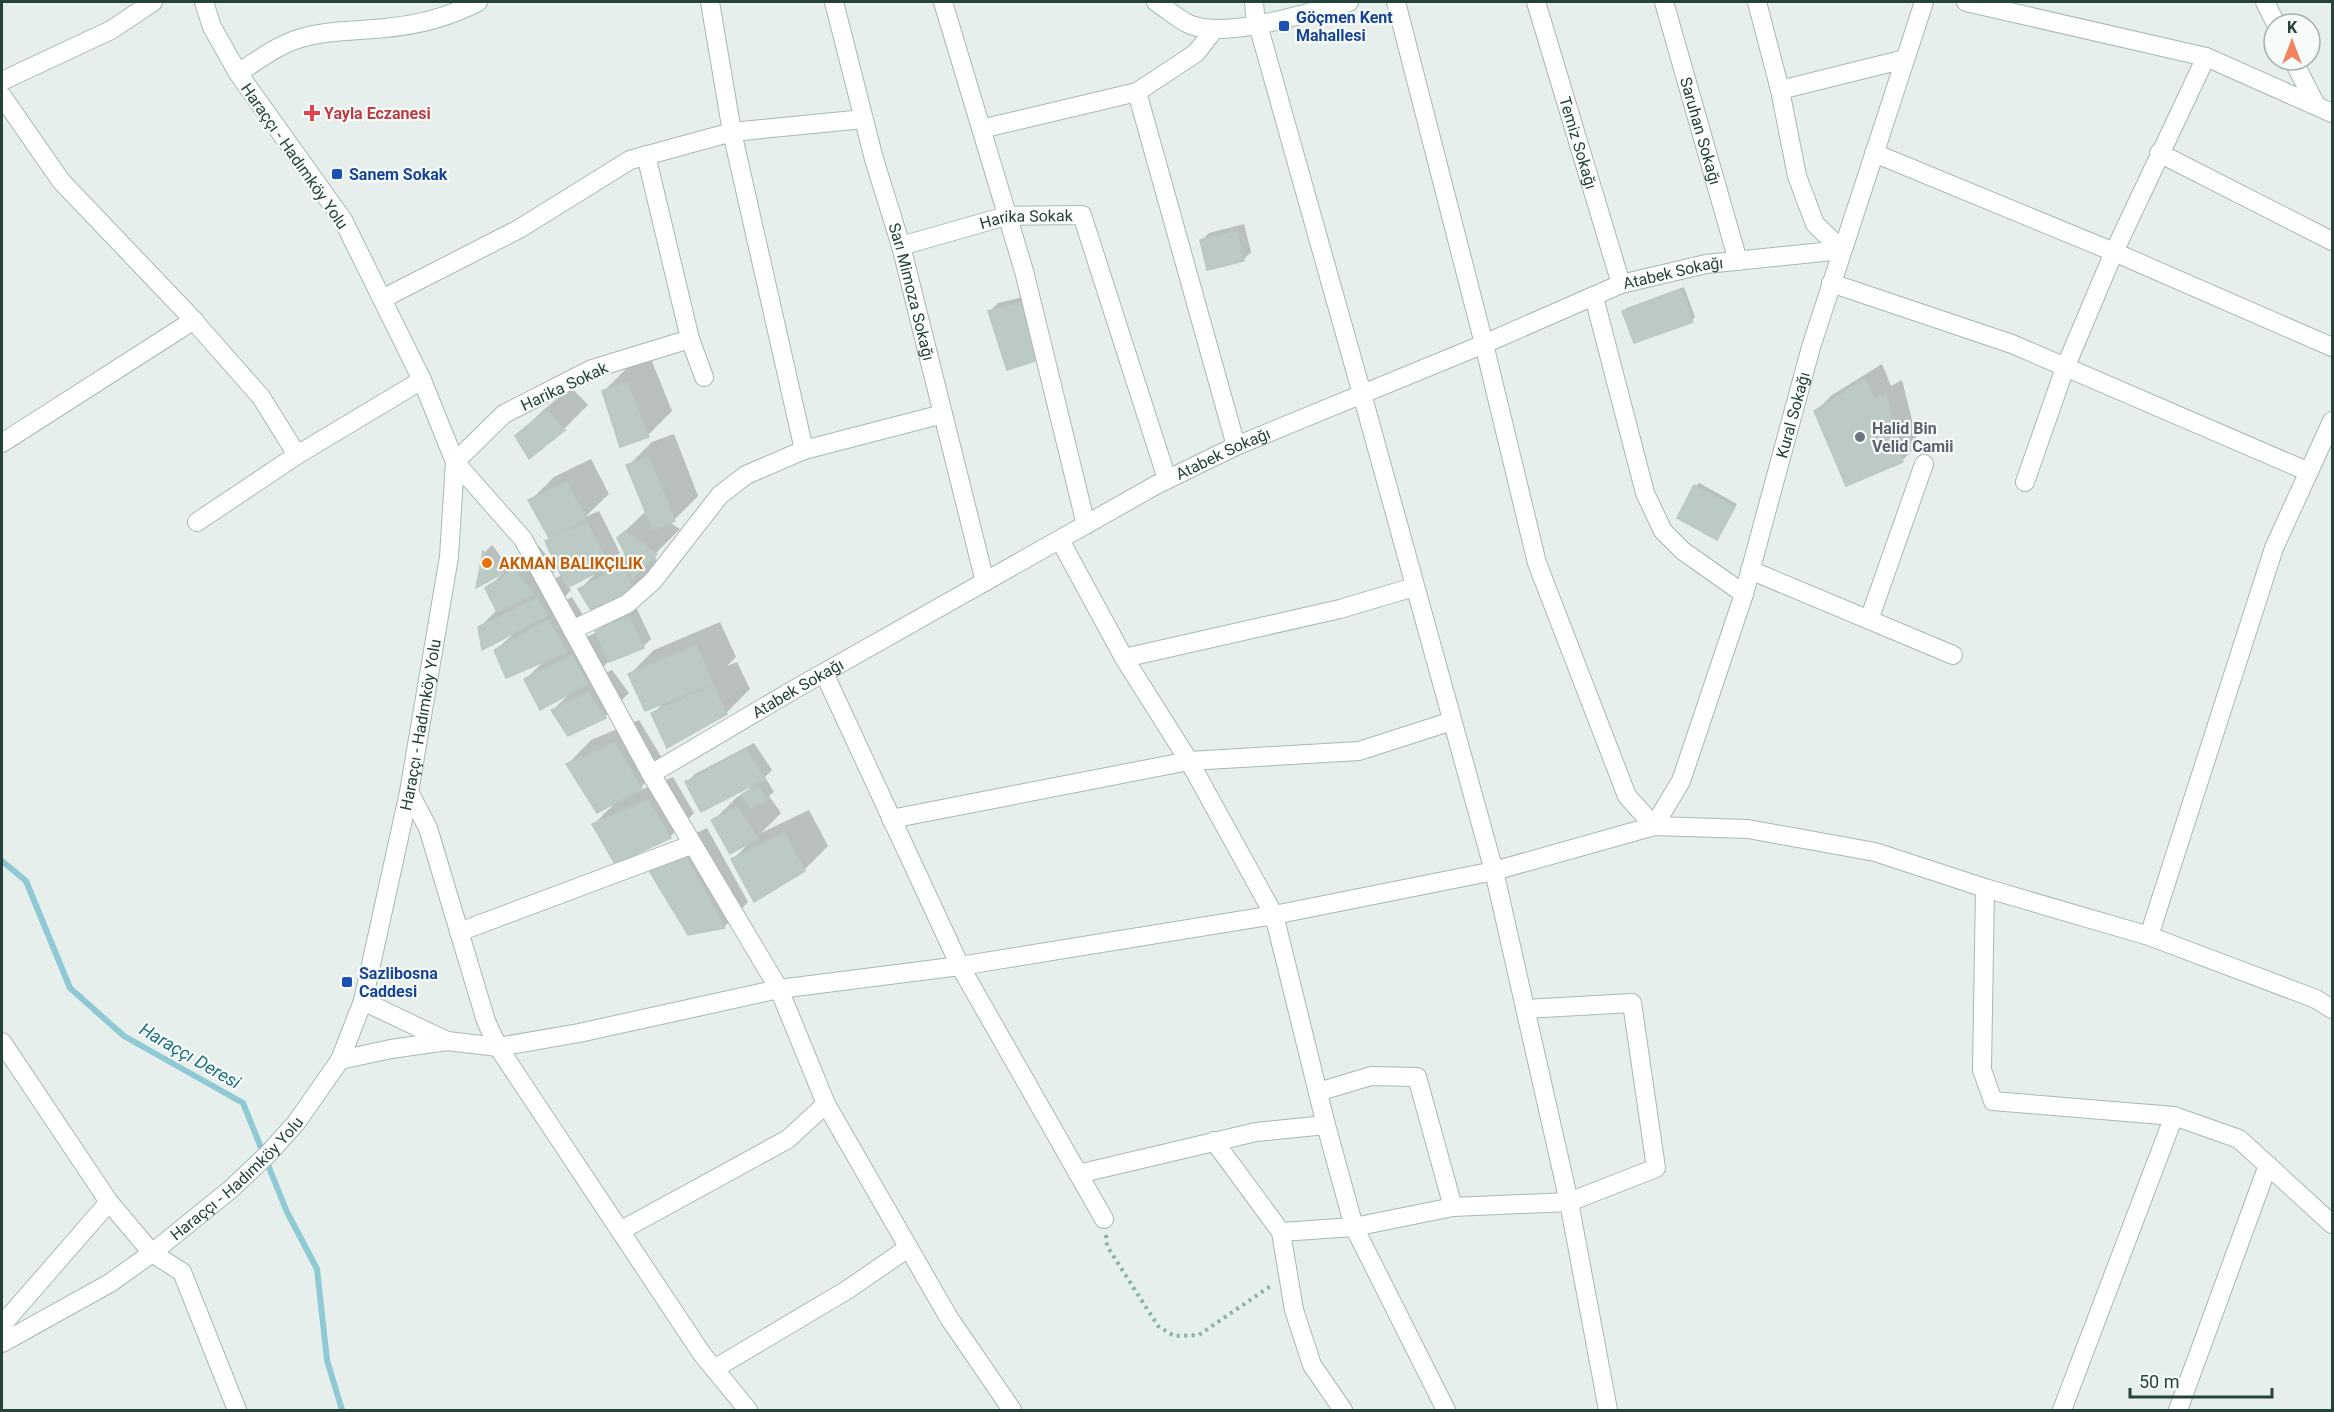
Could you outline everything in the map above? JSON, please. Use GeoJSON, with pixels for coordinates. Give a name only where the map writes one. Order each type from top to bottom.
{"type":"FeatureCollection","features":[{"type":"Feature","properties":{"kind":"street"},"geometry":{"type":"LineString","coordinates":[[2,81],[111,30],[153,2]]}},
{"type":"Feature","properties":{"kind":"street","name":"Haraççı - Hadımköy Yolu"},"geometry":{"type":"LineString","coordinates":[[2,1344],[110,1282],[152,1253],[231,1189],[296,1124],[340,1060],[363,1001],[409,792],[449,557],[456,462],[422,380],[343,220],[238,73],[212,27],[204,2]]}},
{"type":"Feature","properties":{"kind":"street"},"geometry":{"type":"LineString","coordinates":[[238,73],[274,50],[298,39],[339,31],[429,22],[478,2]]}},
{"type":"Feature","properties":{"kind":"street"},"geometry":{"type":"LineString","coordinates":[[710,2],[732,132],[804,450]]}},
{"type":"Feature","properties":{"kind":"street","name":"Sarı Mimoza Sokağı"},"geometry":{"type":"LineString","coordinates":[[834,2],[864,119],[901,246],[985,582]]}},
{"type":"Feature","properties":{"kind":"street"},"geometry":{"type":"LineString","coordinates":[[944,2],[1024,271],[1086,525]]}},
{"type":"Feature","properties":{"kind":"street"},"geometry":{"type":"LineString","coordinates":[[1156,2],[1190,24],[1214,30],[1257,24],[1349,2]]}},
{"type":"Feature","properties":{"kind":"street"},"geometry":{"type":"LineString","coordinates":[[1254,2],[1257,24],[1494,872],[1569,1202],[1608,1410]]}},
{"type":"Feature","properties":{"kind":"street"},"geometry":{"type":"LineString","coordinates":[[1396,2],[1538,563],[1628,796],[1654,826]]}},
{"type":"Feature","properties":{"kind":"street","name":"Temiz Sokağı"},"geometry":{"type":"LineString","coordinates":[[1536,2],[1621,284]]}},
{"type":"Feature","properties":{"kind":"street","name":"Saruhan Sokağı"},"geometry":{"type":"LineString","coordinates":[[1664,2],[1738,261]]}},
{"type":"Feature","properties":{"kind":"street"},"geometry":{"type":"LineString","coordinates":[[1757,2],[1780,90],[1797,176],[1815,224],[1842,250]]}},
{"type":"Feature","properties":{"kind":"street","name":"Kural Sokağı"},"geometry":{"type":"LineString","coordinates":[[1654,826],[1681,780],[1744,594],[1791,414],[1831,283],[1924,2]]}},
{"type":"Feature","properties":{"kind":"street"},"geometry":{"type":"LineString","coordinates":[[1966,2],[2206,57],[2315,103],[2332,113]]}},
{"type":"Feature","properties":{"kind":"street"},"geometry":{"type":"LineString","coordinates":[[981,129],[1137,92],[1196,53],[1214,30]]}},
{"type":"Feature","properties":{"kind":"street"},"geometry":{"type":"LineString","coordinates":[[2025,482],[2065,368],[2114,252],[2206,57]]}},
{"type":"Feature","properties":{"kind":"street"},"geometry":{"type":"LineString","coordinates":[[1780,90],[1905,58]]}},
{"type":"Feature","properties":{"kind":"street"},"geometry":{"type":"LineString","coordinates":[[2300,72],[2315,103]]}},
{"type":"Feature","properties":{"kind":"street"},"geometry":{"type":"LineString","coordinates":[[1137,92],[1236,446]]}},
{"type":"Feature","properties":{"kind":"street"},"geometry":{"type":"LineString","coordinates":[[2,96],[61,182],[194,320],[261,397],[297,455]]}},
{"type":"Feature","properties":{"kind":"street"},"geometry":{"type":"LineString","coordinates":[[382,299],[519,229],[630,160],[732,132],[864,119]]}},
{"type":"Feature","properties":{"kind":"street"},"geometry":{"type":"LineString","coordinates":[[1874,153],[2114,252],[2332,346]]}},
{"type":"Feature","properties":{"kind":"street"},"geometry":{"type":"LineString","coordinates":[[2159,153],[2332,242]]}},
{"type":"Feature","properties":{"kind":"street"},"geometry":{"type":"LineString","coordinates":[[646,155],[690,339],[704,377]]}},
{"type":"Feature","properties":{"kind":"street","name":"Harika Sokak"},"geometry":{"type":"LineString","coordinates":[[901,246],[1006,216],[1082,215],[1167,479]]}},
{"type":"Feature","properties":{"kind":"street","name":"Atabek Sokağı"},"geometry":{"type":"LineString","coordinates":[[651,774],[824,673],[1167,479],[1236,446],[1484,344],[1621,284],[1706,264],[1842,250]]}},
{"type":"Feature","properties":{"kind":"street"},"geometry":{"type":"LineString","coordinates":[[1831,283],[2012,344],[2308,472]]}},
{"type":"Feature","properties":{"kind":"street"},"geometry":{"type":"LineString","coordinates":[[1594,297],[1646,493],[1663,531],[1683,551],[1744,594]]}},
{"type":"Feature","properties":{"kind":"street"},"geometry":{"type":"LineString","coordinates":[[2,443],[194,320]]}},
{"type":"Feature","properties":{"kind":"street","name":"Harika Sokak"},"geometry":{"type":"LineString","coordinates":[[456,462],[504,414],[592,369],[690,339]]}},
{"type":"Feature","properties":{"kind":"street"},"geometry":{"type":"LineString","coordinates":[[197,522],[297,455],[422,380]]}},
{"type":"Feature","properties":{"kind":"street"},"geometry":{"type":"LineString","coordinates":[[572,630],[627,604],[653,580],[720,495],[746,475],[804,450],[943,414]]}},
{"type":"Feature","properties":{"kind":"street"},"geometry":{"type":"LineString","coordinates":[[2149,936],[2274,548],[2332,421]]}},
{"type":"Feature","properties":{"kind":"street"},"geometry":{"type":"LineString","coordinates":[[456,462],[523,539],[651,774],[779,989],[826,1104],[949,1318],[1012,1410]]}},
{"type":"Feature","properties":{"kind":"street"},"geometry":{"type":"LineString","coordinates":[[1869,620],[1924,464]]}},
{"type":"Feature","properties":{"kind":"street"},"geometry":{"type":"LineString","coordinates":[[1060,540],[1124,658],[1189,760],[1274,915],[1354,1227],[1446,1410]]}},
{"type":"Feature","properties":{"kind":"street"},"geometry":{"type":"LineString","coordinates":[[1750,570],[1953,655]]}},
{"type":"Feature","properties":{"kind":"street"},"geometry":{"type":"LineString","coordinates":[[1124,658],[1340,609],[1414,586]]}},
{"type":"Feature","properties":{"kind":"street"},"geometry":{"type":"LineString","coordinates":[[824,673],[960,966],[1104,1219]]}},
{"type":"Feature","properties":{"kind":"street"},"geometry":{"type":"LineString","coordinates":[[891,819],[1189,760],[1359,751],[1452,721]]}},
{"type":"Feature","properties":{"kind":"street"},"geometry":{"type":"LineString","coordinates":[[409,792],[428,828],[486,1021],[498,1047],[714,1369],[748,1410]]}},
{"type":"Feature","properties":{"kind":"street"},"geometry":{"type":"LineString","coordinates":[[340,1060],[391,1049],[447,1041],[498,1047],[579,1033],[779,989],[960,966],[1274,915],[1494,872],[1654,826],[1748,829],[1875,852],[1984,888],[2149,936],[2316,999],[2332,1009]]}},
{"type":"Feature","properties":{"kind":"street"},"geometry":{"type":"LineString","coordinates":[[459,932],[691,844]]}},
{"type":"Feature","properties":{"kind":"street"},"geometry":{"type":"LineString","coordinates":[[1984,888],[1982,1070],[1993,1101],[2174,1116],[2239,1139],[2332,1224]]}},
{"type":"Feature","properties":{"kind":"street"},"geometry":{"type":"LineString","coordinates":[[363,1001],[447,1041]]}},
{"type":"Feature","properties":{"kind":"street"},"geometry":{"type":"LineString","coordinates":[[1281,1232],[1354,1227],[1453,1207],[1569,1202],[1656,1168],[1632,1003],[1525,1009]]}},
{"type":"Feature","properties":{"kind":"street"},"geometry":{"type":"LineString","coordinates":[[2,1042],[109,1202],[152,1253],[182,1272],[237,1410]]}},
{"type":"Feature","properties":{"kind":"street"},"geometry":{"type":"LineString","coordinates":[[1318,1092],[1371,1076],[1417,1077],[1453,1207]]}},
{"type":"Feature","properties":{"kind":"street"},"geometry":{"type":"LineString","coordinates":[[620,1231],[788,1139],[826,1104]]}},
{"type":"Feature","properties":{"kind":"street"},"geometry":{"type":"LineString","coordinates":[[2062,1410],[2174,1116]]}},
{"type":"Feature","properties":{"kind":"street"},"geometry":{"type":"LineString","coordinates":[[1078,1174],[1256,1132],[1326,1125]]}},
{"type":"Feature","properties":{"kind":"street"},"geometry":{"type":"LineString","coordinates":[[1214,1141],[1281,1232],[1294,1310],[1312,1365],[1343,1410]]}},
{"type":"Feature","properties":{"kind":"street"},"geometry":{"type":"LineString","coordinates":[[2178,1410],[2268,1165]]}},
{"type":"Feature","properties":{"kind":"street"},"geometry":{"type":"LineString","coordinates":[[2,1325],[109,1202]]}},
{"type":"Feature","properties":{"kind":"street"},"geometry":{"type":"LineString","coordinates":[[714,1369],[847,1290],[908,1248]]}},
{"type":"Feature","properties":{"kind":"path"},"geometry":{"type":"LineString","coordinates":[[1104,1219],[1107,1246],[1158,1326],[1174,1336],[1199,1335],[1288,1274]]}},
{"type":"Feature","properties":{"kind":"building"},"geometry":{"type":"Polygon","coordinates":[[[1237,231],[1244,261],[1207,270],[1200,240],[1237,231]]]}},
{"type":"Feature","properties":{"kind":"building"},"geometry":{"type":"Polygon","coordinates":[[[1681,289],[1693,322],[1634,343],[1622,311],[1681,289]]]}},
{"type":"Feature","properties":{"kind":"building"},"geometry":{"type":"Polygon","coordinates":[[[1023,302],[1041,359],[1007,370],[988,311],[1023,302]]]}},
{"type":"Feature","properties":{"kind":"building","name":"Halid Bin Velid Camii"},"geometry":{"type":"Polygon","coordinates":[[[1865,379],[1875,400],[1886,394],[1903,462],[1846,486],[1814,411],[1865,379]]]}},
{"type":"Feature","properties":{"kind":"building"},"geometry":{"type":"Polygon","coordinates":[[[627,382],[649,437],[620,447],[602,391],[627,382]]]}},
{"type":"Feature","properties":{"kind":"building"},"geometry":{"type":"Polygon","coordinates":[[[546,410],[565,430],[529,459],[515,436],[546,410]]]}},
{"type":"Feature","properties":{"kind":"building"},"geometry":{"type":"Polygon","coordinates":[[[649,457],[675,521],[653,530],[626,465],[649,457]]]}},
{"type":"Feature","properties":{"kind":"building"},"geometry":{"type":"Polygon","coordinates":[[[567,482],[586,519],[549,538],[528,500],[567,482]]]}},
{"type":"Feature","properties":{"kind":"building"},"geometry":{"type":"Polygon","coordinates":[[[1694,485],[1735,507],[1717,540],[1677,518],[1694,485]]]}},
{"type":"Feature","properties":{"kind":"building"},"geometry":{"type":"Polygon","coordinates":[[[587,522],[609,566],[567,588],[545,541],[587,522]]]}},
{"type":"Feature","properties":{"kind":"building"},"geometry":{"type":"Polygon","coordinates":[[[625,531],[657,554],[632,579],[627,558],[617,538],[625,531]]]}},
{"type":"Feature","properties":{"kind":"building","name":"AKMAN BALIKÇILIK"},"geometry":{"type":"Polygon","coordinates":[[[483,551],[501,574],[476,588],[483,551]]]}},
{"type":"Feature","properties":{"kind":"building"},"geometry":{"type":"Polygon","coordinates":[[[621,566],[636,590],[592,612],[578,589],[621,566]]]}},
{"type":"Feature","properties":{"kind":"building"},"geometry":{"type":"Polygon","coordinates":[[[514,569],[534,594],[497,612],[485,588],[514,569]]]}},
{"type":"Feature","properties":{"kind":"building"},"geometry":{"type":"Polygon","coordinates":[[[537,598],[548,615],[482,650],[478,627],[537,598]]]}},
{"type":"Feature","properties":{"kind":"building"},"geometry":{"type":"Polygon","coordinates":[[[629,616],[644,648],[609,662],[595,631],[629,616]]]}},
{"type":"Feature","properties":{"kind":"building"},"geometry":{"type":"Polygon","coordinates":[[[548,620],[567,652],[506,678],[494,650],[548,620]]]}},
{"type":"Feature","properties":{"kind":"building"},"geometry":{"type":"Polygon","coordinates":[[[696,645],[713,683],[645,711],[628,674],[696,645]]]}},
{"type":"Feature","properties":{"kind":"building"},"geometry":{"type":"Polygon","coordinates":[[[572,655],[588,684],[540,710],[524,679],[572,655]]]}},
{"type":"Feature","properties":{"kind":"building"},"geometry":{"type":"Polygon","coordinates":[[[713,685],[727,714],[667,748],[651,713],[713,685]]]}},
{"type":"Feature","properties":{"kind":"building"},"geometry":{"type":"Polygon","coordinates":[[[588,693],[606,718],[568,736],[551,710],[588,693]]]}},
{"type":"Feature","properties":{"kind":"building"},"geometry":{"type":"Polygon","coordinates":[[[614,743],[642,788],[597,813],[566,764],[614,743]]]}},
{"type":"Feature","properties":{"kind":"building"},"geometry":{"type":"Polygon","coordinates":[[[746,749],[765,779],[701,812],[685,782],[746,749]]]}},
{"type":"Feature","properties":{"kind":"building"},"geometry":{"type":"Polygon","coordinates":[[[757,785],[767,800],[750,808],[741,795],[757,785]]]}},
{"type":"Feature","properties":{"kind":"building"},"geometry":{"type":"Polygon","coordinates":[[[648,800],[671,838],[615,864],[592,824],[648,800]]]}},
{"type":"Feature","properties":{"kind":"building"},"geometry":{"type":"Polygon","coordinates":[[[737,807],[758,838],[730,854],[711,820],[737,807]]]}},
{"type":"Feature","properties":{"kind":"building"},"geometry":{"type":"Polygon","coordinates":[[[784,832],[805,871],[754,902],[731,859],[784,832]]]}},
{"type":"Feature","properties":{"kind":"building"},"geometry":{"type":"Polygon","coordinates":[[[683,851],[725,928],[688,935],[647,867],[683,851]]]}},
{"type":"Feature","properties":{"kind":"waterway","name":"Haraççı Deresi"},"geometry":{"type":"LineString","coordinates":[[2,861],[26,881],[70,988],[124,1036],[243,1103],[287,1212],[317,1269],[327,1360],[342,1410]]}},
{"type":"Feature","properties":{"kind":"place","name":"Göçmen Kent Mahallesi"},"geometry":{"type":"Point","coordinates":[1284,26]}},
{"type":"Feature","properties":{"kind":"place","name":"Yayla Eczanesi"},"geometry":{"type":"Point","coordinates":[312,113]}},
{"type":"Feature","properties":{"kind":"place","name":"Sanem Sokak"},"geometry":{"type":"Point","coordinates":[337,174]}},
{"type":"Feature","properties":{"kind":"place","name":"Halid Bin Velid Camii"},"geometry":{"type":"Point","coordinates":[1860,437]}},
{"type":"Feature","properties":{"kind":"place","name":"AKMAN BALIKÇILIK"},"geometry":{"type":"Point","coordinates":[487,563]}},
{"type":"Feature","properties":{"kind":"place","name":"Sazlibosna Caddesi"},"geometry":{"type":"Point","coordinates":[347,982]}}]}
